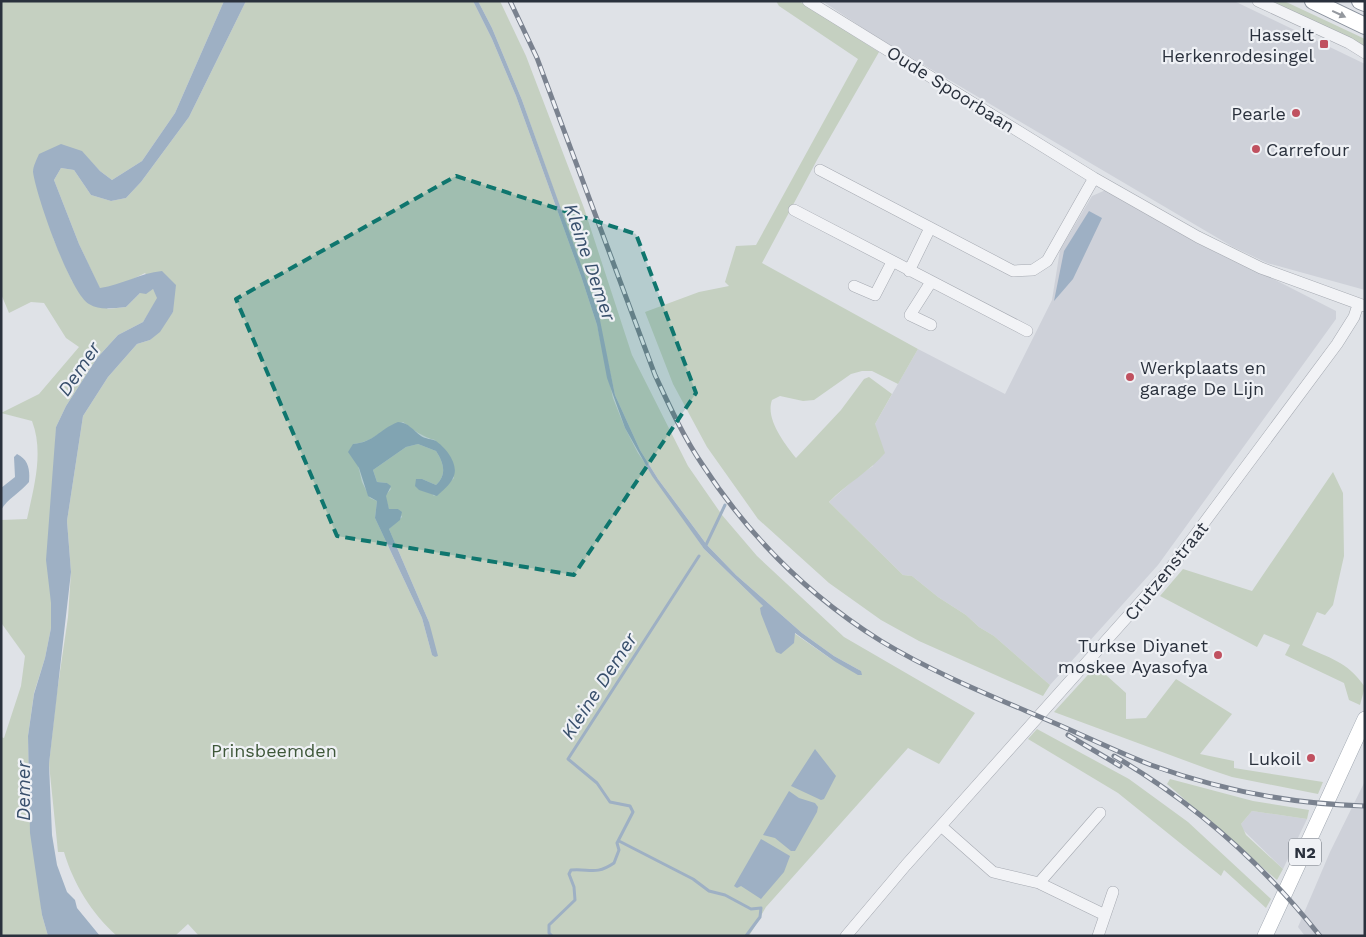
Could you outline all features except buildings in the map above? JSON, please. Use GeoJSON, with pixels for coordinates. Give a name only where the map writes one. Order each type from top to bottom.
{"type":"FeatureCollection","features":[{"type":"Feature","properties":{"kind":"highway"},"geometry":{"type":"LineString","coordinates":[[1313,1],[1365,26]]}},
{"type":"Feature","properties":{"kind":"highway"},"geometry":{"type":"LineString","coordinates":[[1360,1],[1365,3]]}},
{"type":"Feature","properties":{"kind":"main road","name":"N2"},"geometry":{"type":"LineString","coordinates":[[1265,936],[1365,719]]}},
{"type":"Feature","properties":{"kind":"main road","name":"N2"},"geometry":{"type":"LineString","coordinates":[[1276,936],[1365,743]]}},
{"type":"Feature","properties":{"kind":"street","name":"Oude Spoorbaan"},"geometry":{"type":"LineString","coordinates":[[808,1],[1094,178],[1198,237],[1261,268],[1362,306]]}},
{"type":"Feature","properties":{"kind":"street"},"geometry":{"type":"LineString","coordinates":[[1258,1],[1349,43],[1362,51]]}},
{"type":"Feature","properties":{"kind":"street"},"geometry":{"type":"LineString","coordinates":[[820,170],[1013,271],[1033,270],[1047,261],[1094,178]]}},
{"type":"Feature","properties":{"kind":"street"},"geometry":{"type":"LineString","coordinates":[[794,210],[1027,331]]}},
{"type":"Feature","properties":{"kind":"street"},"geometry":{"type":"LineString","coordinates":[[909,271],[930,228]]}},
{"type":"Feature","properties":{"kind":"street"},"geometry":{"type":"LineString","coordinates":[[854,286],[875,295],[892,262]]}},
{"type":"Feature","properties":{"kind":"street"},"geometry":{"type":"LineString","coordinates":[[931,282],[910,315],[931,325]]}},
{"type":"Feature","properties":{"kind":"street","name":"Crutzenstraat"},"geometry":{"type":"LineString","coordinates":[[846,936],[941,826],[1169,570],[1337,344],[1362,306]]}},
{"type":"Feature","properties":{"kind":"street"},"geometry":{"type":"LineString","coordinates":[[1039,883],[1100,813]]}},
{"type":"Feature","properties":{"kind":"street"},"geometry":{"type":"LineString","coordinates":[[941,826],[992,872],[1039,883],[1105,915]]}},
{"type":"Feature","properties":{"kind":"street"},"geometry":{"type":"LineString","coordinates":[[1098,936],[1113,892]]}},
{"type":"Feature","properties":{"kind":"highlighted area"},"geometry":{"type":"Polygon","coordinates":[[[456,176],[636,234],[696,393],[574,575],[337,536],[236,299],[456,176]]]}},
{"type":"Feature","properties":{"kind":"shaded area"},"geometry":{"type":"Polygon","coordinates":[[[822,1],[1234,1],[1365,64],[1365,290],[1267,263],[1233,247],[878,38],[822,1]]]}},
{"type":"Feature","properties":{"kind":"shaded area"},"geometry":{"type":"Polygon","coordinates":[[[1108,189],[1256,270],[1336,311],[1336,319],[1158,565],[1050,685],[994,636],[979,627],[966,615],[938,597],[912,576],[903,575],[829,502],[858,476],[873,466],[875,424],[918,349],[1005,394],[1052,300],[1060,250],[1092,196],[1108,189]]]}},
{"type":"Feature","properties":{"kind":"shaded area"},"geometry":{"type":"Polygon","coordinates":[[[1365,781],[1365,936],[1305,936],[1298,927],[1330,852],[1365,781]]]}},
{"type":"Feature","properties":{"kind":"shaded area"},"geometry":{"type":"Polygon","coordinates":[[[1252,811],[1307,819],[1283,869],[1242,829],[1241,824],[1252,811]]]}},
{"type":"Feature","properties":{"kind":"green space"},"geometry":{"type":"Polygon","coordinates":[[[1,1],[224,1],[175,113],[142,161],[112,180],[100,171],[82,152],[33,170],[54,240],[72,281],[108,309],[126,307],[140,293],[153,289],[158,298],[143,322],[118,335],[97,358],[66,406],[56,427],[51,628],[45,658],[34,693],[28,736],[29,774],[42,915],[48,936],[1,936],[1,737],[4,738],[21,686],[25,656],[2,624],[1,520],[27,519],[38,457],[36,433],[32,421],[1,413],[39,394],[79,347],[66,338],[44,303],[31,302],[9,313],[1,294],[1,1]]]}},
{"type":"Feature","properties":{"kind":"green space","name":"Prinsbeemden"},"geometry":{"type":"Polygon","coordinates":[[[246,1],[473,1],[492,39],[516,96],[597,325],[613,398],[638,453],[704,549],[763,606],[770,637],[794,637],[794,633],[834,661],[861,671],[834,656],[802,633],[736,575],[707,545],[658,479],[640,450],[615,395],[598,315],[522,100],[492,28],[478,1],[500,1],[526,56],[584,208],[632,355],[688,466],[722,515],[757,556],[844,637],[975,713],[939,764],[908,748],[766,907],[749,936],[199,936],[188,924],[175,936],[117,936],[99,918],[84,897],[64,852],[58,852],[49,764],[68,617],[71,572],[67,521],[83,416],[108,377],[137,344],[150,340],[173,312],[145,273],[121,285],[100,289],[79,244],[54,180],[61,168],[74,170],[91,195],[111,201],[126,198],[141,182],[189,117],[246,1]],[[403,422],[367,441],[353,444],[362,482],[370,498],[377,501],[375,518],[422,618],[432,655],[429,622],[389,529],[402,517],[398,509],[389,509],[385,496],[391,489],[387,483],[377,482],[373,470],[406,447],[418,444],[436,451],[441,460],[443,473],[436,485],[422,479],[434,496],[454,478],[435,440],[422,435],[403,422]]]}},
{"type":"Feature","properties":{"kind":"green space"},"geometry":{"type":"Polygon","coordinates":[[[776,1],[799,1],[879,52],[817,160],[762,263],[918,349],[898,384],[872,371],[862,371],[851,374],[814,400],[803,401],[780,396],[772,400],[771,415],[777,431],[796,458],[841,410],[864,379],[869,377],[892,394],[875,424],[885,453],[829,502],[903,575],[912,576],[938,597],[966,615],[979,627],[994,636],[1050,685],[1043,696],[919,641],[881,620],[829,583],[758,519],[707,447],[673,384],[645,312],[699,292],[729,286],[725,282],[736,246],[756,245],[858,59],[779,6],[776,1]]]}},
{"type":"Feature","properties":{"kind":"green space"},"geometry":{"type":"Polygon","coordinates":[[[1272,1],[1284,1],[1365,39],[1365,49],[1272,1]]]}},
{"type":"Feature","properties":{"kind":"green space"},"geometry":{"type":"Polygon","coordinates":[[[1333,472],[1343,493],[1344,556],[1333,605],[1325,615],[1317,612],[1302,645],[1337,661],[1358,678],[1365,687],[1360,705],[1349,700],[1344,683],[1285,655],[1290,645],[1264,634],[1257,647],[1160,596],[1183,569],[1252,591],[1333,472]]]}},
{"type":"Feature","properties":{"kind":"green space"},"geometry":{"type":"Polygon","coordinates":[[[1096,666],[1126,693],[1126,719],[1146,718],[1176,679],[1232,714],[1200,754],[1234,761],[1234,768],[1323,782],[1318,794],[1232,777],[1054,712],[1096,666]]]}},
{"type":"Feature","properties":{"kind":"green space"},"geometry":{"type":"Polygon","coordinates":[[[1037,729],[1129,779],[1188,822],[1271,899],[1266,908],[1224,870],[1221,876],[1118,793],[1028,739],[1037,729]]]}},
{"type":"Feature","properties":{"kind":"green space"},"geometry":{"type":"Polygon","coordinates":[[[1170,779],[1253,801],[1309,810],[1307,819],[1252,811],[1241,824],[1246,835],[1283,869],[1277,880],[1167,784],[1170,779]]]}},
{"type":"Feature","properties":{"kind":"water"},"geometry":{"type":"Polygon","coordinates":[[[224,1],[246,1],[189,117],[141,182],[126,198],[111,201],[91,195],[74,170],[61,168],[54,180],[79,244],[100,288],[162,271],[176,285],[173,312],[160,332],[150,340],[137,344],[108,377],[83,416],[67,521],[71,572],[49,764],[52,835],[57,865],[67,892],[75,900],[77,908],[100,936],[48,936],[42,915],[30,833],[28,736],[34,694],[45,658],[51,628],[51,603],[46,560],[56,427],[66,406],[97,358],[118,335],[143,322],[157,298],[153,289],[146,294],[140,293],[126,307],[107,309],[89,304],[81,296],[64,263],[47,221],[35,184],[33,170],[39,154],[61,144],[82,151],[100,171],[112,180],[142,161],[175,113],[224,1]]]}},
{"type":"Feature","properties":{"kind":"water"},"geometry":{"type":"Polygon","coordinates":[[[473,1],[478,1],[492,28],[522,100],[599,315],[615,395],[640,450],[658,479],[707,545],[736,575],[802,633],[834,656],[861,671],[862,675],[858,675],[834,661],[795,633],[794,643],[781,654],[776,652],[761,614],[760,608],[763,606],[704,549],[652,476],[625,428],[607,378],[597,325],[581,276],[516,96],[492,39],[473,1]]]}},
{"type":"Feature","properties":{"kind":"water"},"geometry":{"type":"Polygon","coordinates":[[[1089,211],[1102,218],[1073,279],[1054,301],[1064,251],[1089,211]]]}},
{"type":"Feature","properties":{"kind":"water"},"geometry":{"type":"Polygon","coordinates":[[[398,422],[405,423],[423,437],[440,444],[448,452],[455,468],[452,481],[437,496],[419,490],[415,486],[416,479],[422,479],[436,485],[442,477],[441,460],[436,451],[418,444],[406,447],[373,470],[377,482],[387,483],[391,486],[386,496],[389,509],[398,509],[402,512],[400,520],[389,529],[429,622],[438,656],[435,657],[432,655],[422,618],[375,518],[377,501],[368,496],[359,468],[348,452],[353,444],[366,441],[398,422]]]}},
{"type":"Feature","properties":{"kind":"water"},"geometry":{"type":"Polygon","coordinates":[[[17,454],[24,459],[28,466],[29,482],[1,510],[1,488],[15,477],[14,457],[17,454]]]}},
{"type":"Feature","properties":{"kind":"water"},"geometry":{"type":"Polygon","coordinates":[[[815,749],[836,776],[824,799],[821,800],[791,786],[815,749]]]}},
{"type":"Feature","properties":{"kind":"water"},"geometry":{"type":"Polygon","coordinates":[[[789,791],[799,798],[815,803],[818,807],[795,851],[791,851],[775,838],[763,835],[789,791]]]}},
{"type":"Feature","properties":{"kind":"water"},"geometry":{"type":"Polygon","coordinates":[[[761,839],[790,856],[784,872],[761,899],[741,886],[737,888],[734,886],[761,839]]]}},
{"type":"Feature","properties":{"kind":"waterway"},"geometry":{"type":"LineString","coordinates":[[705,547],[725,505]]}},
{"type":"Feature","properties":{"kind":"waterway","name":"Kleine Demer"},"geometry":{"type":"LineString","coordinates":[[552,936],[549,933],[549,925],[575,900],[574,887],[569,874],[571,870],[592,871],[602,869],[614,863],[619,850],[617,843],[633,812],[630,806],[610,802],[597,783],[568,759],[699,556]]}},
{"type":"Feature","properties":{"kind":"waterway"},"geometry":{"type":"LineString","coordinates":[[619,841],[693,879],[709,891],[725,895],[751,909],[761,908],[760,917],[746,936]]}},
{"type":"Feature","properties":{"kind":"railway"},"geometry":{"type":"LineString","coordinates":[[510,1],[537,58],[655,375],[682,431],[720,490],[739,515],[805,584],[829,604],[881,641],[924,665],[1151,765],[1203,782],[1256,794],[1310,802],[1365,806]]}},
{"type":"Feature","properties":{"kind":"railway"},"geometry":{"type":"LineString","coordinates":[[1068,735],[1120,766]]}},
{"type":"Feature","properties":{"kind":"railway"},"geometry":{"type":"LineString","coordinates":[[1114,756],[1172,793],[1225,836],[1275,884],[1320,936]]}},
{"type":"Feature","properties":{"kind":"place","name":"Hasselt Herkenrodesingel"},"geometry":{"type":"Point","coordinates":[1324,44]}},
{"type":"Feature","properties":{"kind":"place","name":"Pearle"},"geometry":{"type":"Point","coordinates":[1296,113]}},
{"type":"Feature","properties":{"kind":"place","name":"Carrefour"},"geometry":{"type":"Point","coordinates":[1256,149]}},
{"type":"Feature","properties":{"kind":"place","name":"Werkplaats en garage De Lijn"},"geometry":{"type":"Point","coordinates":[1130,377]}},
{"type":"Feature","properties":{"kind":"place","name":"Turkse Diyanet moskee Ayasofya"},"geometry":{"type":"Point","coordinates":[1218,655]}},
{"type":"Feature","properties":{"kind":"place","name":"Lukoil"},"geometry":{"type":"Point","coordinates":[1311,758]}},
{"type":"Feature","properties":{"kind":"water label","name":"Demer"},"geometry":{"type":"Point","coordinates":[79,369]}},
{"type":"Feature","properties":{"kind":"water label","name":"Demer"},"geometry":{"type":"Point","coordinates":[23,791]}}]}
